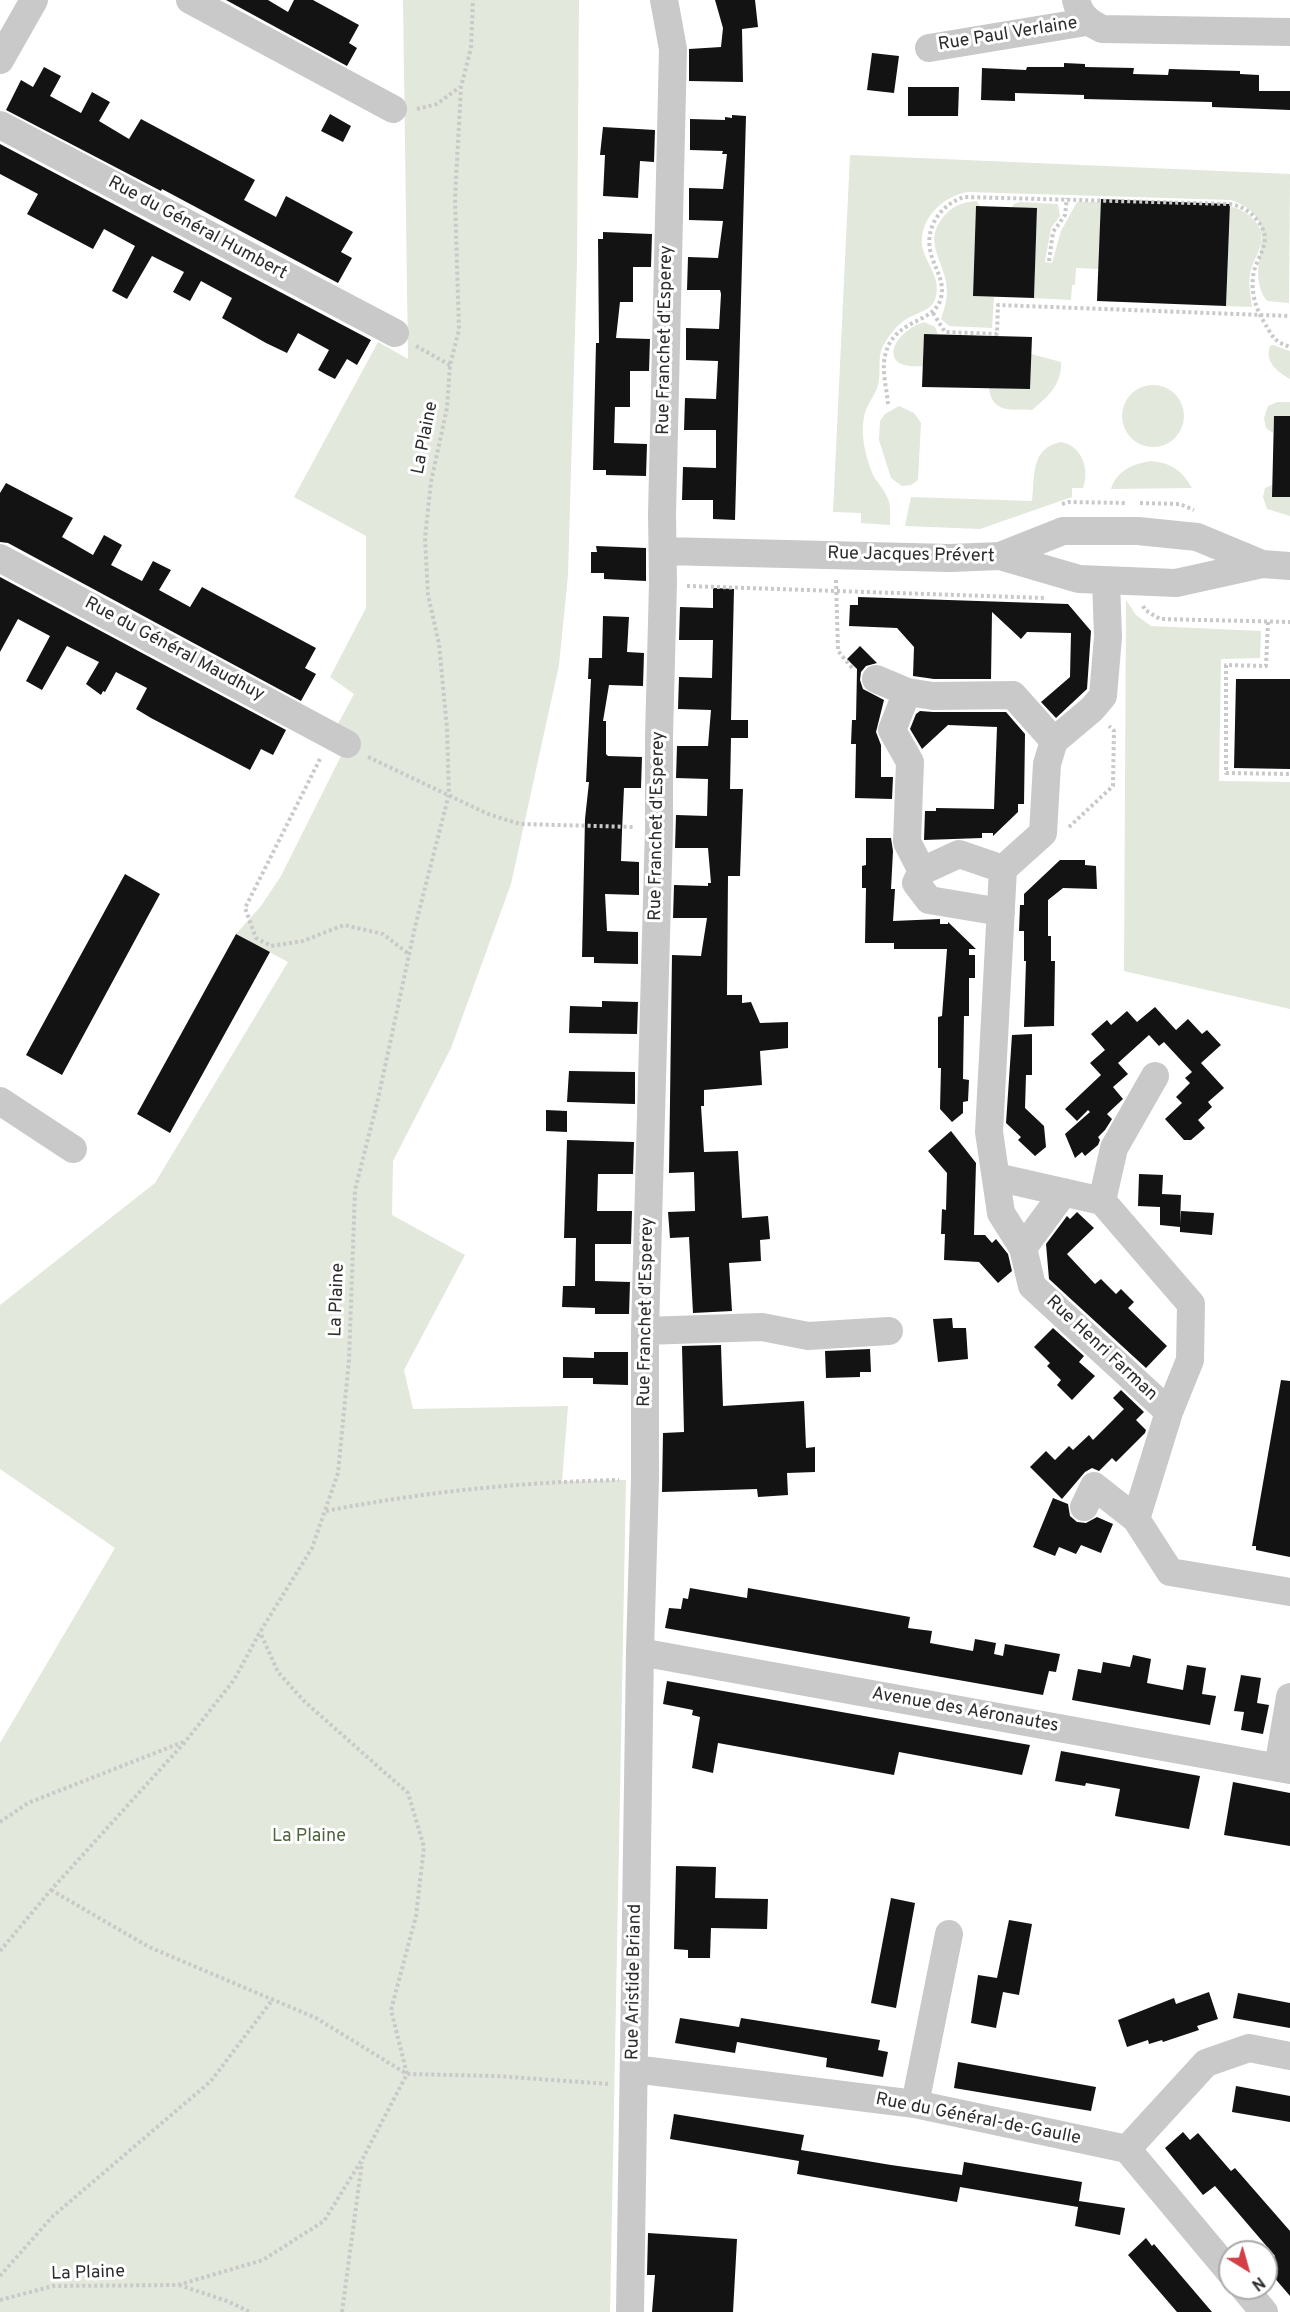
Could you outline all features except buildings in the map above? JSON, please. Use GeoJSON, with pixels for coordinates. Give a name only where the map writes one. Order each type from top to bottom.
{"type":"FeatureCollection","features":[{"type":"Feature","properties":{"kind":"street"},"geometry":{"type":"LineString","coordinates":[[0,60],[34,0]]}},
{"type":"Feature","properties":{"kind":"street"},"geometry":{"type":"LineString","coordinates":[[190,0],[393,109]]}},
{"type":"Feature","properties":{"kind":"street","name":"Rue Franchet d'Esperey"},"geometry":{"type":"LineString","coordinates":[[640,1652],[645,1479],[645,1331],[659,828],[658,736],[673,49],[664,0]]}},
{"type":"Feature","properties":{"kind":"street"},"geometry":{"type":"LineString","coordinates":[[1081,11],[1102,28],[1290,32]]}},
{"type":"Feature","properties":{"kind":"street","name":"Rue Paul Verlaine"},"geometry":{"type":"LineString","coordinates":[[929,48],[1081,11]]}},
{"type":"Feature","properties":{"kind":"street","name":"Rue du Général Humbert"},"geometry":{"type":"LineString","coordinates":[[0,125],[395,333]]}},
{"type":"Feature","properties":{"kind":"street"},"geometry":{"type":"LineString","coordinates":[[1000,556],[1064,531],[1138,531],[1197,537],[1276,565]]}},
{"type":"Feature","properties":{"kind":"street","name":"Rue Jacques Prévert"},"geometry":{"type":"LineString","coordinates":[[663,551],[950,558],[1000,556],[1079,579],[1176,583],[1276,565]]}},
{"type":"Feature","properties":{"kind":"street","name":"Rue du Général Maudhuy"},"geometry":{"type":"LineString","coordinates":[[0,558],[339,739]]}},
{"type":"Feature","properties":{"kind":"street"},"geometry":{"type":"LineString","coordinates":[[1064,1192],[1023,1248],[1001,1214],[989,1132],[1003,869],[1043,833],[1047,764],[1054,741],[1092,709],[1103,696],[1108,637],[1106,581]]}},
{"type":"Feature","properties":{"kind":"street"},"geometry":{"type":"LineString","coordinates":[[876,679],[907,692],[933,696],[1013,695],[1054,741]]}},
{"type":"Feature","properties":{"kind":"street"},"geometry":{"type":"LineString","coordinates":[[907,692],[892,730],[910,762],[907,842],[921,871]]}},
{"type":"Feature","properties":{"kind":"street"},"geometry":{"type":"LineString","coordinates":[[1001,912],[929,900],[916,883],[921,871],[959,854],[1003,869]]}},
{"type":"Feature","properties":{"kind":"street"},"geometry":{"type":"LineString","coordinates":[[1102,1201],[1114,1148],[1155,1076]]}},
{"type":"Feature","properties":{"kind":"street"},"geometry":{"type":"LineString","coordinates":[[0,1101],[73,1149]]}},
{"type":"Feature","properties":{"kind":"street"},"geometry":{"type":"LineString","coordinates":[[996,1177],[1102,1201],[1191,1304],[1190,1360],[1169,1412],[1136,1519]]}},
{"type":"Feature","properties":{"kind":"street","name":"Rue Henri Farman"},"geometry":{"type":"LineString","coordinates":[[1023,1248],[1032,1286],[1169,1412]]}},
{"type":"Feature","properties":{"kind":"street"},"geometry":{"type":"LineString","coordinates":[[645,1331],[762,1327],[808,1336],[889,1331]]}},
{"type":"Feature","properties":{"kind":"street"},"geometry":{"type":"LineString","coordinates":[[1084,1507],[1094,1486],[1136,1519],[1170,1572],[1290,1592]]}},
{"type":"Feature","properties":{"kind":"street","name":"Avenue des Aéronautes"},"geometry":{"type":"LineString","coordinates":[[640,1652],[1284,1769]]}},
{"type":"Feature","properties":{"kind":"street","name":"Rue Aristide Briand"},"geometry":{"type":"LineString","coordinates":[[630,2312],[640,1652]]}},
{"type":"Feature","properties":{"kind":"street"},"geometry":{"type":"LineString","coordinates":[[1284,1769],[1290,1697]]}},
{"type":"Feature","properties":{"kind":"street"},"geometry":{"type":"LineString","coordinates":[[915,2104],[949,1934]]}},
{"type":"Feature","properties":{"kind":"street"},"geometry":{"type":"LineString","coordinates":[[1218,2258],[1127,2149],[1206,2063],[1249,2048],[1290,2056]]}},
{"type":"Feature","properties":{"kind":"street","name":"Rue du Général-de-Gaulle"},"geometry":{"type":"LineString","coordinates":[[634,2077],[915,2104],[1127,2149]]}},
{"type":"Feature","properties":{"kind":"street"},"geometry":{"type":"LineString","coordinates":[[1254,2300],[1264,2312]]}},
{"type":"Feature","properties":{"kind":"path","name":"La Plaine"},"geometry":{"type":"LineString","coordinates":[[0,1951],[51,1890],[184,1742],[234,1680],[260,1632],[312,1548],[338,1473],[349,1360],[355,1190],[449,794],[447,728],[439,644],[428,596],[425,538],[430,482],[447,408],[450,365],[459,330],[455,199],[461,87],[471,48],[473,0]]}},
{"type":"Feature","properties":{"kind":"path"},"geometry":{"type":"LineString","coordinates":[[393,109],[423,109],[437,104],[461,87]]}},
{"type":"Feature","properties":{"kind":"path"},"geometry":{"type":"LineString","coordinates":[[888,404],[884,364],[887,349],[904,326],[933,313],[939,305],[942,283],[930,253],[932,227],[944,207],[964,196],[1239,206],[1253,215],[1262,226],[1266,237],[1253,276],[1254,293],[1260,315],[1277,342],[1290,347]]}},
{"type":"Feature","properties":{"kind":"path"},"geometry":{"type":"LineString","coordinates":[[1049,261],[1053,232],[1065,215],[1067,198]]}},
{"type":"Feature","properties":{"kind":"path"},"geometry":{"type":"LineString","coordinates":[[933,313],[945,332],[997,334],[998,305],[1289,316]]}},
{"type":"Feature","properties":{"kind":"path"},"geometry":{"type":"LineString","coordinates":[[395,333],[450,365]]}},
{"type":"Feature","properties":{"kind":"path"},"geometry":{"type":"LineString","coordinates":[[1059,506],[1069,502],[1180,504],[1201,512]]}},
{"type":"Feature","properties":{"kind":"path"},"geometry":{"type":"LineString","coordinates":[[835,555],[838,651],[863,680],[876,679]]}},
{"type":"Feature","properties":{"kind":"path"},"geometry":{"type":"LineString","coordinates":[[1136,582],[1145,610],[1160,619],[1290,622]]}},
{"type":"Feature","properties":{"kind":"path"},"geometry":{"type":"LineString","coordinates":[[663,583],[682,586],[1047,598]]}},
{"type":"Feature","properties":{"kind":"path"},"geometry":{"type":"LineString","coordinates":[[1268,622],[1266,666],[1226,665],[1226,773],[1290,774]]}},
{"type":"Feature","properties":{"kind":"path"},"geometry":{"type":"LineString","coordinates":[[1061,834],[1113,786],[1114,731],[1092,709]]}},
{"type":"Feature","properties":{"kind":"path"},"geometry":{"type":"LineString","coordinates":[[410,955],[383,934],[344,926],[303,941],[271,946],[256,938],[245,908],[339,739],[384,766],[449,794],[488,814],[520,824],[659,828]]}},
{"type":"Feature","properties":{"kind":"path"},"geometry":{"type":"LineString","coordinates":[[325,1511],[406,1497],[562,1481],[645,1479]]}},
{"type":"Feature","properties":{"kind":"path"},"geometry":{"type":"LineString","coordinates":[[260,1632],[278,1672],[304,1701],[408,1793],[424,1847],[416,1916],[391,2010],[407,2074]]}},
{"type":"Feature","properties":{"kind":"path"},"geometry":{"type":"LineString","coordinates":[[0,1822],[28,1803],[184,1742]]}},
{"type":"Feature","properties":{"kind":"path"},"geometry":{"type":"LineString","coordinates":[[51,1890],[149,1947],[316,2018],[407,2074],[634,2077]]}},
{"type":"Feature","properties":{"kind":"path"},"geometry":{"type":"LineString","coordinates":[[0,2276],[53,2216],[211,2081],[273,1999]]}},
{"type":"Feature","properties":{"kind":"path","name":"La Plaine"},"geometry":{"type":"LineString","coordinates":[[0,2300],[53,2286],[178,2285],[263,2260],[324,2221],[363,2158],[407,2074]]}},
{"type":"Feature","properties":{"kind":"path","name":"La Plaine"},"geometry":{"type":"LineString","coordinates":[[342,2312],[363,2158]]}},
{"type":"Feature","properties":{"kind":"path","name":"La Plaine"},"geometry":{"type":"LineString","coordinates":[[178,2285],[227,2301],[250,2312]]}},
{"type":"Feature","properties":{"kind":"green space","name":"La Plaine"},"geometry":{"type":"Polygon","coordinates":[[[403,0],[579,0],[577,262],[568,575],[559,665],[511,884],[451,1048],[393,1161],[392,1215],[465,1255],[404,1370],[413,1409],[568,1406],[562,1481],[626,1480],[610,2312],[0,2312],[0,1743],[115,1548],[0,1469],[0,1305],[155,1183],[288,962],[236,934],[261,906],[281,876],[347,744],[332,735],[354,694],[330,677],[366,608],[366,536],[294,497],[378,342],[408,359],[403,0]]]}},
{"type":"Feature","properties":{"kind":"green space"},"geometry":{"type":"Polygon","coordinates":[[[850,155],[1290,174],[1289,303],[1267,301],[1260,287],[1258,273],[1261,232],[1258,220],[1248,209],[1231,200],[969,192],[949,199],[932,213],[923,232],[924,253],[934,274],[937,285],[936,296],[928,309],[909,317],[892,332],[884,344],[880,358],[878,383],[864,417],[863,439],[866,454],[873,475],[889,502],[890,525],[861,523],[861,513],[833,512],[850,155]]]}},
{"type":"Feature","properties":{"kind":"green space"},"geometry":{"type":"Polygon","coordinates":[[[977,201],[980,206],[976,207],[973,296],[994,297],[992,328],[949,326],[941,319],[947,291],[935,246],[936,229],[944,215],[952,209],[961,204],[977,201]]]}},
{"type":"Feature","properties":{"kind":"green space"},"geometry":{"type":"Polygon","coordinates":[[[1020,202],[1058,204],[1060,216],[1051,228],[1045,262],[1052,263],[1061,231],[1077,202],[1101,202],[1099,269],[1076,268],[1071,300],[1034,298],[1037,209],[1012,207],[1020,202]]]}},
{"type":"Feature","properties":{"kind":"green space"},"geometry":{"type":"Polygon","coordinates":[[[1230,207],[1241,210],[1251,217],[1261,231],[1262,241],[1249,278],[1252,307],[1226,306],[1230,207]]]}},
{"type":"Feature","properties":{"kind":"green space"},"geometry":{"type":"Polygon","coordinates":[[[924,322],[935,327],[938,334],[924,334],[923,366],[908,366],[899,362],[894,356],[897,341],[913,327],[924,322]]]}},
{"type":"Feature","properties":{"kind":"green space"},"geometry":{"type":"Polygon","coordinates":[[[1270,346],[1290,351],[1290,379],[1277,370],[1271,362],[1269,352],[1270,346]]]}},
{"type":"Feature","properties":{"kind":"green space"},"geometry":{"type":"Polygon","coordinates":[[[1031,354],[1061,362],[1059,377],[1053,389],[1032,410],[999,406],[994,402],[989,388],[1030,389],[1031,354]]]}},
{"type":"Feature","properties":{"kind":"green space"},"geometry":{"type":"Polygon","coordinates":[[[1147,385],[1159,385],[1175,394],[1182,404],[1184,416],[1182,428],[1175,438],[1159,447],[1147,447],[1136,442],[1127,433],[1122,422],[1122,410],[1127,399],[1136,390],[1147,385]]]}},
{"type":"Feature","properties":{"kind":"green space"},"geometry":{"type":"Polygon","coordinates":[[[1277,402],[1290,402],[1290,420],[1274,420],[1273,433],[1266,428],[1264,418],[1268,406],[1277,402]]]}},
{"type":"Feature","properties":{"kind":"green space"},"geometry":{"type":"Polygon","coordinates":[[[899,406],[914,413],[921,423],[918,480],[911,485],[902,486],[891,478],[879,440],[880,421],[885,414],[899,406]]]}},
{"type":"Feature","properties":{"kind":"green space"},"geometry":{"type":"Polygon","coordinates":[[[1061,442],[1068,444],[1079,453],[1085,466],[1083,488],[1072,488],[1072,497],[980,529],[905,526],[911,497],[1032,501],[1034,473],[1039,457],[1051,445],[1061,442]]]}},
{"type":"Feature","properties":{"kind":"green space"},"geometry":{"type":"Polygon","coordinates":[[[1151,461],[1175,468],[1192,488],[1111,489],[1117,477],[1126,469],[1151,461]]]}},
{"type":"Feature","properties":{"kind":"green space"},"geometry":{"type":"Polygon","coordinates":[[[1272,485],[1272,497],[1290,497],[1290,516],[1267,509],[1263,497],[1265,488],[1272,485]]]}},
{"type":"Feature","properties":{"kind":"green space"},"geometry":{"type":"Polygon","coordinates":[[[1126,600],[1136,615],[1151,626],[1261,631],[1260,658],[1221,659],[1219,781],[1290,782],[1290,1009],[1124,971],[1126,600]]]}}]}
